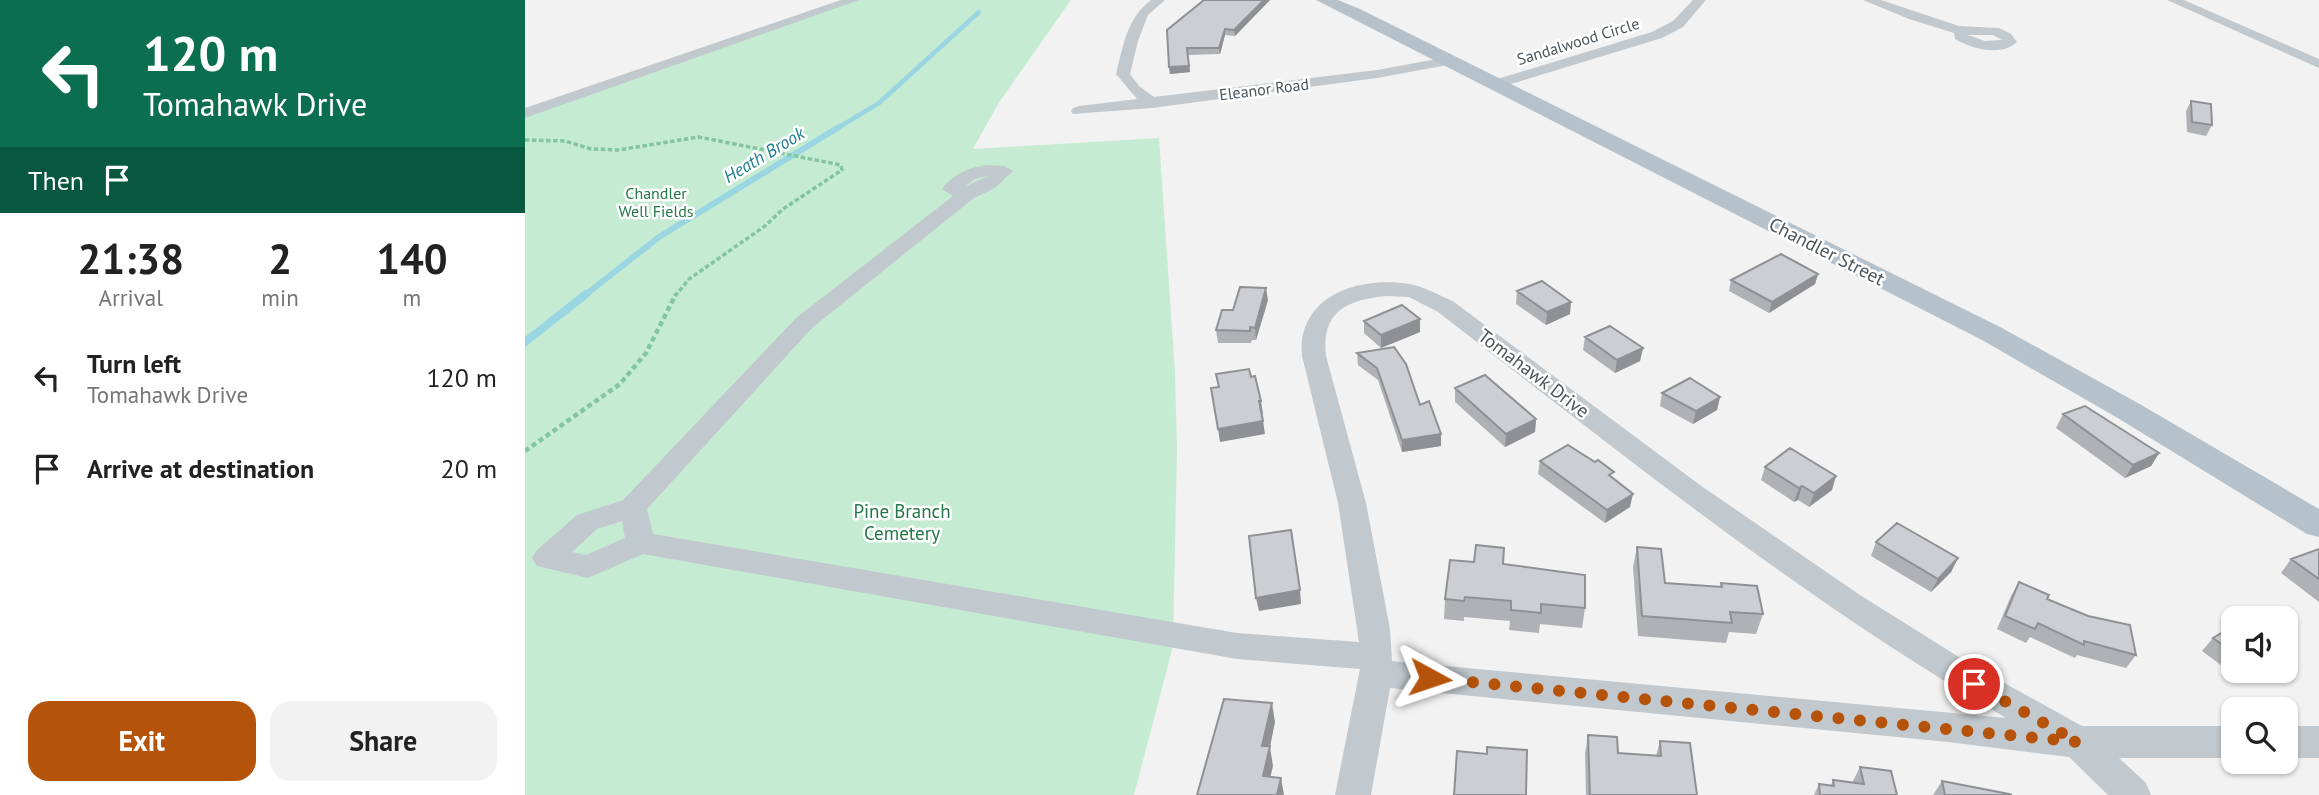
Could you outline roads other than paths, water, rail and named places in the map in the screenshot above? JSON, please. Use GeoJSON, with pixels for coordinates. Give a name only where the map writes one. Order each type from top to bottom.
{"type":"FeatureCollection","features":[{"type":"Feature","properties":{"kind":"main road","name":"Chandler Street"},"geometry":{"type":"LineString","coordinates":[[1324,0],[1992,334],[2127,410],[2319,525]]}},
{"type":"Feature","properties":{"kind":"street"},"geometry":{"type":"LineString","coordinates":[[525,113],[853,0]]}},
{"type":"Feature","properties":{"kind":"street"},"geometry":{"type":"LineString","coordinates":[[1152,103],[1134,89],[1123,74],[1131,41],[1142,13],[1159,0]]}},
{"type":"Feature","properties":{"kind":"street","name":"Sandalwood Circle"},"geometry":{"type":"LineString","coordinates":[[1496,84],[1657,35],[1678,24],[1700,0]]}},
{"type":"Feature","properties":{"kind":"street"},"geometry":{"type":"LineString","coordinates":[[1868,0],[1962,31]]}},
{"type":"Feature","properties":{"kind":"street"},"geometry":{"type":"LineString","coordinates":[[2173,0],[2319,64]]}},
{"type":"Feature","properties":{"kind":"street","name":"Eleanor Road"},"geometry":{"type":"LineString","coordinates":[[1079,111],[1377,74],[1448,61]]}},
{"type":"Feature","properties":{"kind":"street"},"geometry":{"type":"LineString","coordinates":[[967,194],[804,323],[633,507],[587,522],[547,558],[587,567],[640,543],[1156,634],[1376,665],[2078,742],[2221,742]]}},
{"type":"Feature","properties":{"kind":"street","name":"Tomahawk Drive"},"geometry":{"type":"LineString","coordinates":[[1353,795],[1376,665],[1362,552],[1314,356],[1313,335],[1320,317],[1335,304],[1368,292],[1393,289],[1414,292],[1446,307],[1691,492],[1849,604],[1958,674],[2078,742],[2133,795]]}},
{"type":"Feature","properties":{"kind":"street"},"geometry":{"type":"LineString","coordinates":[[633,507],[640,543]]}},
{"type":"Feature","properties":{"kind":"street"},"geometry":{"type":"LineString","coordinates":[[2298,742],[2319,742]]}},
{"type":"Feature","properties":{"kind":"waterway","name":"Heath Brook"},"geometry":{"type":"LineString","coordinates":[[836,129],[879,103],[979,12]]}},
{"type":"Feature","properties":{"kind":"waterway","name":"Heath Brook"},"geometry":{"type":"LineString","coordinates":[[584,296],[659,237],[839,127]]}},
{"type":"Feature","properties":{"kind":"waterway","name":"Heath Brook"},"geometry":{"type":"LineString","coordinates":[[525,342],[586,294]]}},
{"type":"Feature","properties":{"kind":"park label","name":"Chandler Well Fields"},"geometry":{"type":"Point","coordinates":[656,202]}},
{"type":"Feature","properties":{"kind":"park label","name":"Pine Branch Cemetery"},"geometry":{"type":"Point","coordinates":[902,522]}}]}
